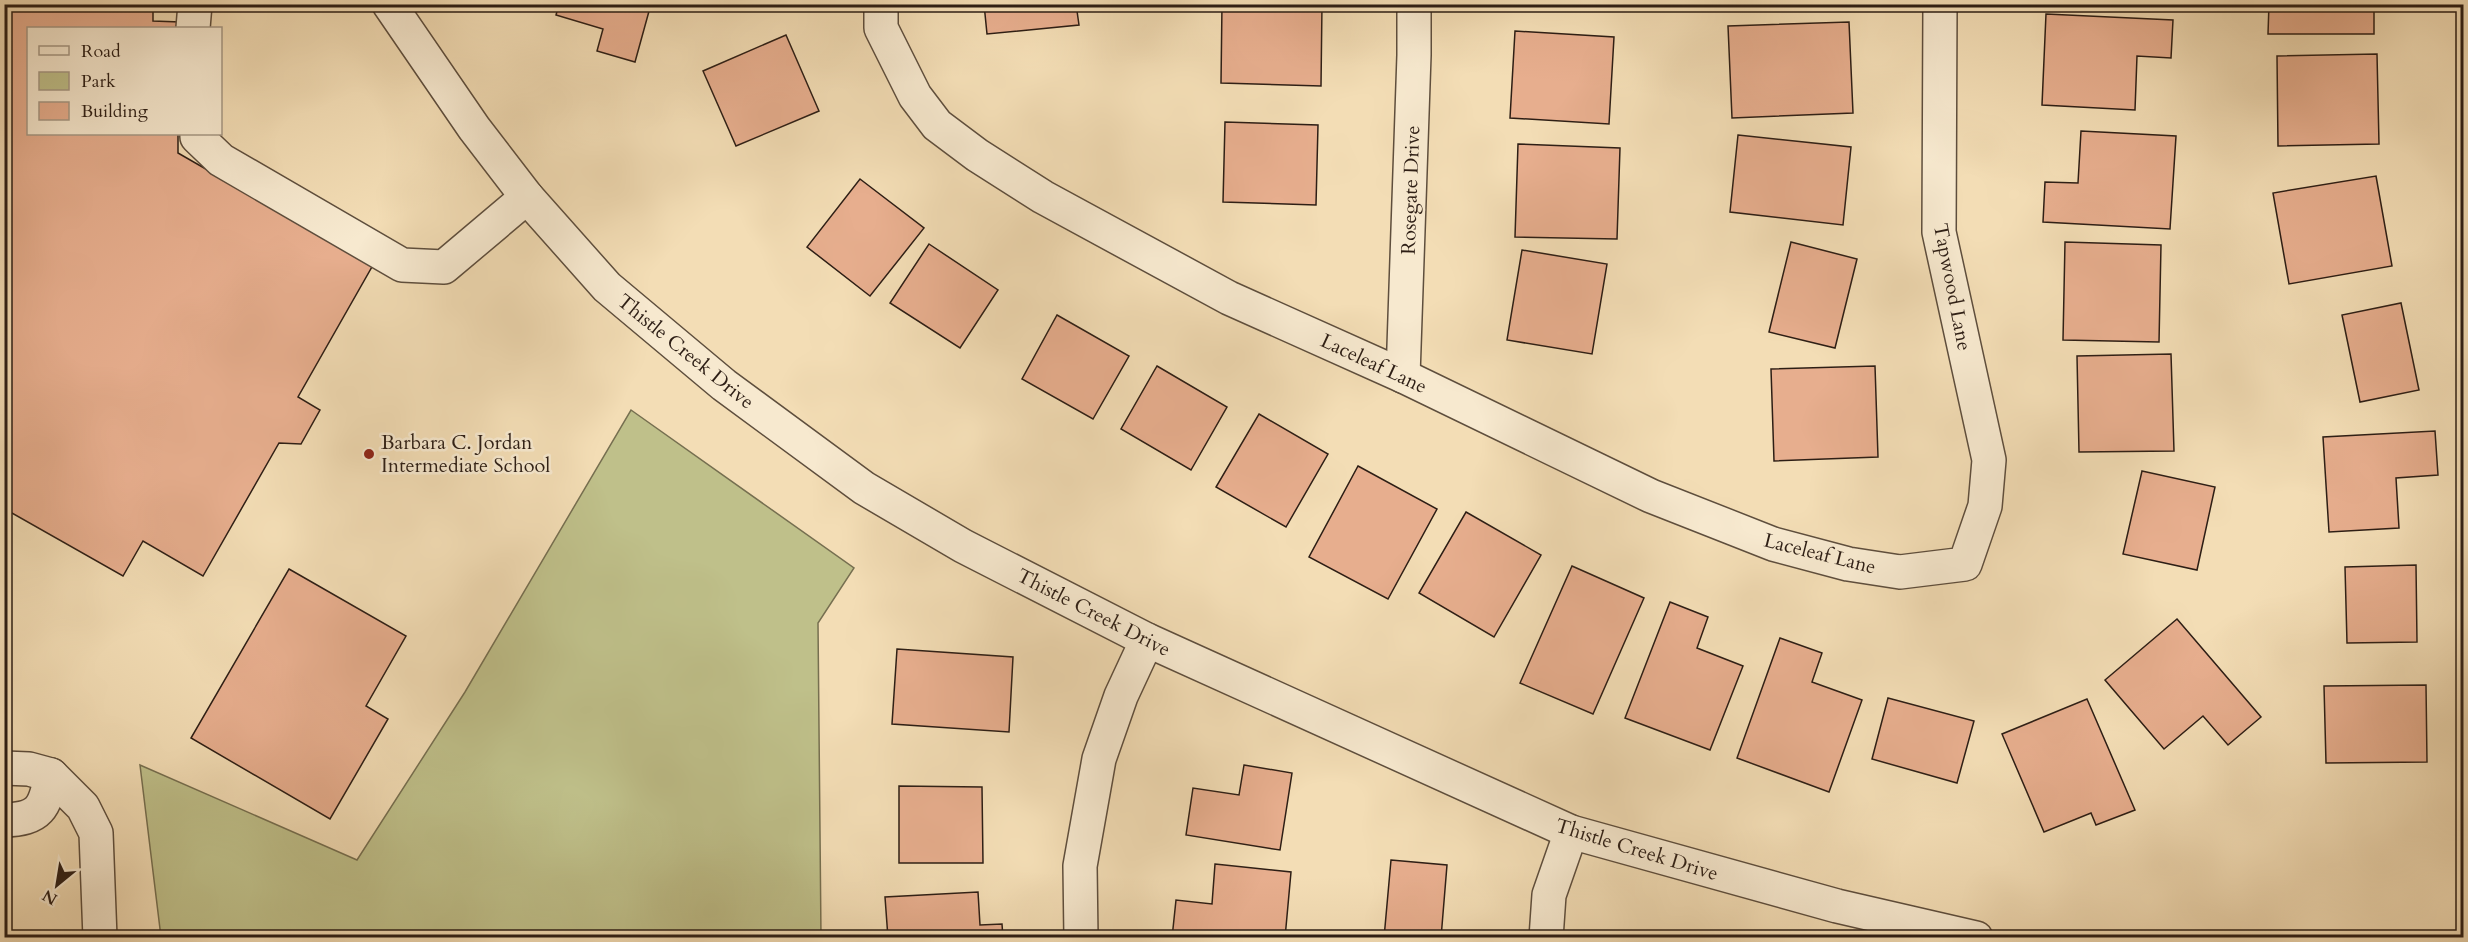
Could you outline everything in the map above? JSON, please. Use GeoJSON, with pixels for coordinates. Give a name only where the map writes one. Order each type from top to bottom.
{"type":"FeatureCollection","features":[{"type":"Feature","properties":{"kind":"street"},"geometry":{"type":"LineString","coordinates":[[193,27],[195,4]]}},
{"type":"Feature","properties":{"kind":"street","name":"Thistle Creek Drive"},"geometry":{"type":"LineString","coordinates":[[389,4],[474,128],[527,197],[608,287],[724,385],[864,488],[963,546],[1147,640],[1571,832],[1837,906],[1976,938]]}},
{"type":"Feature","properties":{"kind":"street","name":"Laceleaf Lane"},"geometry":{"type":"LineString","coordinates":[[881,4],[881,28],[915,96],[938,125],[977,154],[1043,197],[1229,298],[1403,376],[1651,496],[1773,544],[1848,564],[1900,572],[1965,564]]}},
{"type":"Feature","properties":{"kind":"street","name":"Rosegate Drive"},"geometry":{"type":"LineString","coordinates":[[1403,376],[1414,67],[1414,4]]}},
{"type":"Feature","properties":{"kind":"street","name":"Tapwood Lane"},"geometry":{"type":"LineString","coordinates":[[1940,4],[1939,232],[1989,460],[1985,506],[1965,564]]}},
{"type":"Feature","properties":{"kind":"street"},"geometry":{"type":"LineString","coordinates":[[197,135],[221,160],[402,265],[444,267],[527,197]]}},
{"type":"Feature","properties":{"kind":"street"},"geometry":{"type":"LineString","coordinates":[[1081,938],[1080,866],[1099,759],[1121,696],[1147,640]]}},
{"type":"Feature","properties":{"kind":"street"},"geometry":{"type":"LineString","coordinates":[[4,768],[29,769],[51,775],[83,807],[96,833],[100,938]]}},
{"type":"Feature","properties":{"kind":"street"},"geometry":{"type":"LineString","coordinates":[[4,820],[36,814],[44,806],[51,775]]}},
{"type":"Feature","properties":{"kind":"street"},"geometry":{"type":"LineString","coordinates":[[1546,938],[1549,895],[1571,832]]}},
{"type":"Feature","properties":{"kind":"green space"},"geometry":{"type":"Polygon","coordinates":[[[631,410],[854,568],[818,623],[821,937],[161,937],[140,765],[357,860],[465,692],[631,410]]]}},
{"type":"Feature","properties":{"kind":"building"},"geometry":{"type":"Polygon","coordinates":[[[4,4],[153,4],[153,21],[180,22],[180,27],[27,27],[27,135],[178,135],[178,153],[373,265],[298,397],[320,410],[301,444],[279,443],[203,576],[143,541],[123,576],[12,513],[4,513],[4,4]]]}},
{"type":"Feature","properties":{"kind":"building"},"geometry":{"type":"Polygon","coordinates":[[[559,4],[651,4],[635,62],[597,51],[603,29],[556,15],[559,4]]]}},
{"type":"Feature","properties":{"kind":"building"},"geometry":{"type":"Polygon","coordinates":[[[984,4],[1076,4],[1079,25],[987,34],[984,4]]]}},
{"type":"Feature","properties":{"kind":"building"},"geometry":{"type":"Polygon","coordinates":[[[1222,4],[1322,4],[1321,86],[1221,83],[1222,4]]]}},
{"type":"Feature","properties":{"kind":"building"},"geometry":{"type":"Polygon","coordinates":[[[1513,4],[1611,4],[1611,6],[1513,8],[1513,4]]]}},
{"type":"Feature","properties":{"kind":"building"},"geometry":{"type":"Polygon","coordinates":[[[2269,4],[2374,4],[2374,34],[2268,34],[2269,4]]]}},
{"type":"Feature","properties":{"kind":"building"},"geometry":{"type":"Polygon","coordinates":[[[2046,14],[2173,20],[2171,58],[2137,56],[2135,110],[2042,105],[2046,14]]]}},
{"type":"Feature","properties":{"kind":"building"},"geometry":{"type":"Polygon","coordinates":[[[1849,22],[1853,113],[1732,118],[1728,26],[1849,22]]]}},
{"type":"Feature","properties":{"kind":"building"},"geometry":{"type":"Polygon","coordinates":[[[1515,31],[1614,37],[1609,124],[1510,118],[1515,31]]]}},
{"type":"Feature","properties":{"kind":"building"},"geometry":{"type":"Polygon","coordinates":[[[786,35],[819,111],[736,146],[703,71],[786,35]]]}},
{"type":"Feature","properties":{"kind":"building"},"geometry":{"type":"Polygon","coordinates":[[[2377,54],[2379,144],[2278,146],[2277,56],[2377,54]]]}},
{"type":"Feature","properties":{"kind":"building"},"geometry":{"type":"Polygon","coordinates":[[[1225,122],[1318,125],[1316,205],[1223,202],[1225,122]]]}},
{"type":"Feature","properties":{"kind":"building"},"geometry":{"type":"Polygon","coordinates":[[[2081,131],[2176,136],[2170,229],[2043,222],[2045,182],[2078,183],[2081,131]]]}},
{"type":"Feature","properties":{"kind":"building"},"geometry":{"type":"Polygon","coordinates":[[[1738,135],[1851,147],[1843,225],[1730,212],[1738,135]]]}},
{"type":"Feature","properties":{"kind":"building"},"geometry":{"type":"Polygon","coordinates":[[[1518,144],[1620,148],[1617,239],[1515,237],[1518,144]]]}},
{"type":"Feature","properties":{"kind":"building"},"geometry":{"type":"Polygon","coordinates":[[[2376,176],[2392,266],[2289,284],[2273,193],[2376,176]]]}},
{"type":"Feature","properties":{"kind":"building"},"geometry":{"type":"Polygon","coordinates":[[[860,179],[924,228],[870,296],[807,247],[860,179]]]}},
{"type":"Feature","properties":{"kind":"building"},"geometry":{"type":"Polygon","coordinates":[[[1791,242],[1857,259],[1835,348],[1769,332],[1791,242]]]}},
{"type":"Feature","properties":{"kind":"building"},"geometry":{"type":"Polygon","coordinates":[[[2065,242],[2161,245],[2159,342],[2063,340],[2065,242]]]}},
{"type":"Feature","properties":{"kind":"building"},"geometry":{"type":"Polygon","coordinates":[[[929,244],[998,290],[960,348],[890,303],[929,244]]]}},
{"type":"Feature","properties":{"kind":"building"},"geometry":{"type":"Polygon","coordinates":[[[1522,250],[1607,264],[1592,354],[1507,340],[1522,250]]]}},
{"type":"Feature","properties":{"kind":"building"},"geometry":{"type":"Polygon","coordinates":[[[2401,303],[2419,390],[2360,402],[2342,315],[2401,303]]]}},
{"type":"Feature","properties":{"kind":"building"},"geometry":{"type":"Polygon","coordinates":[[[1057,315],[1129,356],[1093,419],[1022,379],[1057,315]]]}},
{"type":"Feature","properties":{"kind":"building"},"geometry":{"type":"Polygon","coordinates":[[[2171,354],[2174,451],[2079,452],[2077,356],[2171,354]]]}},
{"type":"Feature","properties":{"kind":"building"},"geometry":{"type":"Polygon","coordinates":[[[1157,366],[1227,407],[1191,470],[1121,429],[1157,366]]]}},
{"type":"Feature","properties":{"kind":"building"},"geometry":{"type":"Polygon","coordinates":[[[1875,366],[1878,457],[1774,461],[1771,369],[1875,366]]]}},
{"type":"Feature","properties":{"kind":"building"},"geometry":{"type":"Polygon","coordinates":[[[1259,414],[1328,454],[1286,527],[1216,487],[1259,414]]]}},
{"type":"Feature","properties":{"kind":"building"},"geometry":{"type":"Polygon","coordinates":[[[2435,431],[2438,475],[2396,478],[2399,528],[2329,532],[2323,437],[2435,431]]]}},
{"type":"Feature","properties":{"kind":"building"},"geometry":{"type":"Polygon","coordinates":[[[1358,466],[1437,509],[1388,599],[1309,557],[1358,466]]]}},
{"type":"Feature","properties":{"kind":"building"},"geometry":{"type":"Polygon","coordinates":[[[2142,471],[2215,487],[2197,570],[2123,554],[2142,471]]]}},
{"type":"Feature","properties":{"kind":"building"},"geometry":{"type":"Polygon","coordinates":[[[1466,512],[1541,555],[1494,637],[1419,593],[1466,512]]]}},
{"type":"Feature","properties":{"kind":"building"},"geometry":{"type":"Polygon","coordinates":[[[2416,565],[2417,642],[2347,643],[2345,567],[2416,565]]]}},
{"type":"Feature","properties":{"kind":"building"},"geometry":{"type":"Polygon","coordinates":[[[1572,566],[1644,598],[1593,714],[1520,683],[1572,566]]]}},
{"type":"Feature","properties":{"kind":"building"},"geometry":{"type":"Polygon","coordinates":[[[289,569],[406,636],[366,706],[388,719],[330,819],[191,738],[289,569]]]}},
{"type":"Feature","properties":{"kind":"building"},"geometry":{"type":"Polygon","coordinates":[[[1670,602],[1708,617],[1697,648],[1743,666],[1710,750],[1625,718],[1670,602]]]}},
{"type":"Feature","properties":{"kind":"building"},"geometry":{"type":"Polygon","coordinates":[[[2177,619],[2261,717],[2228,745],[2203,716],[2164,749],[2105,680],[2177,619]]]}},
{"type":"Feature","properties":{"kind":"building"},"geometry":{"type":"Polygon","coordinates":[[[1780,638],[1822,653],[1812,682],[1862,700],[1829,792],[1737,758],[1780,638]]]}},
{"type":"Feature","properties":{"kind":"building"},"geometry":{"type":"Polygon","coordinates":[[[897,649],[1013,657],[1009,732],[892,724],[897,649]]]}},
{"type":"Feature","properties":{"kind":"building"},"geometry":{"type":"Polygon","coordinates":[[[2426,685],[2427,762],[2326,763],[2324,686],[2426,685]]]}},
{"type":"Feature","properties":{"kind":"building"},"geometry":{"type":"Polygon","coordinates":[[[1888,698],[1974,721],[1957,783],[1872,759],[1888,698]]]}},
{"type":"Feature","properties":{"kind":"building"},"geometry":{"type":"Polygon","coordinates":[[[2087,699],[2135,810],[2096,825],[2091,813],[2044,832],[2002,734],[2087,699]]]}},
{"type":"Feature","properties":{"kind":"building"},"geometry":{"type":"Polygon","coordinates":[[[1244,765],[1292,773],[1280,850],[1186,835],[1193,788],[1239,795],[1244,765]]]}},
{"type":"Feature","properties":{"kind":"building"},"geometry":{"type":"Polygon","coordinates":[[[899,786],[982,787],[983,863],[899,863],[899,786]]]}},
{"type":"Feature","properties":{"kind":"building"},"geometry":{"type":"Polygon","coordinates":[[[1391,860],[1447,865],[1441,938],[1384,938],[1391,860]]]}},
{"type":"Feature","properties":{"kind":"building"},"geometry":{"type":"Polygon","coordinates":[[[1215,864],[1291,872],[1285,938],[1172,938],[1176,900],[1212,904],[1215,864]]]}},
{"type":"Feature","properties":{"kind":"building"},"geometry":{"type":"Polygon","coordinates":[[[978,892],[980,925],[1002,924],[1003,938],[888,938],[885,897],[978,892]]]}},
{"type":"Feature","properties":{"kind":"place","name":"Barbara C. Jordan Intermediate School"},"geometry":{"type":"Point","coordinates":[369,454]}}]}
